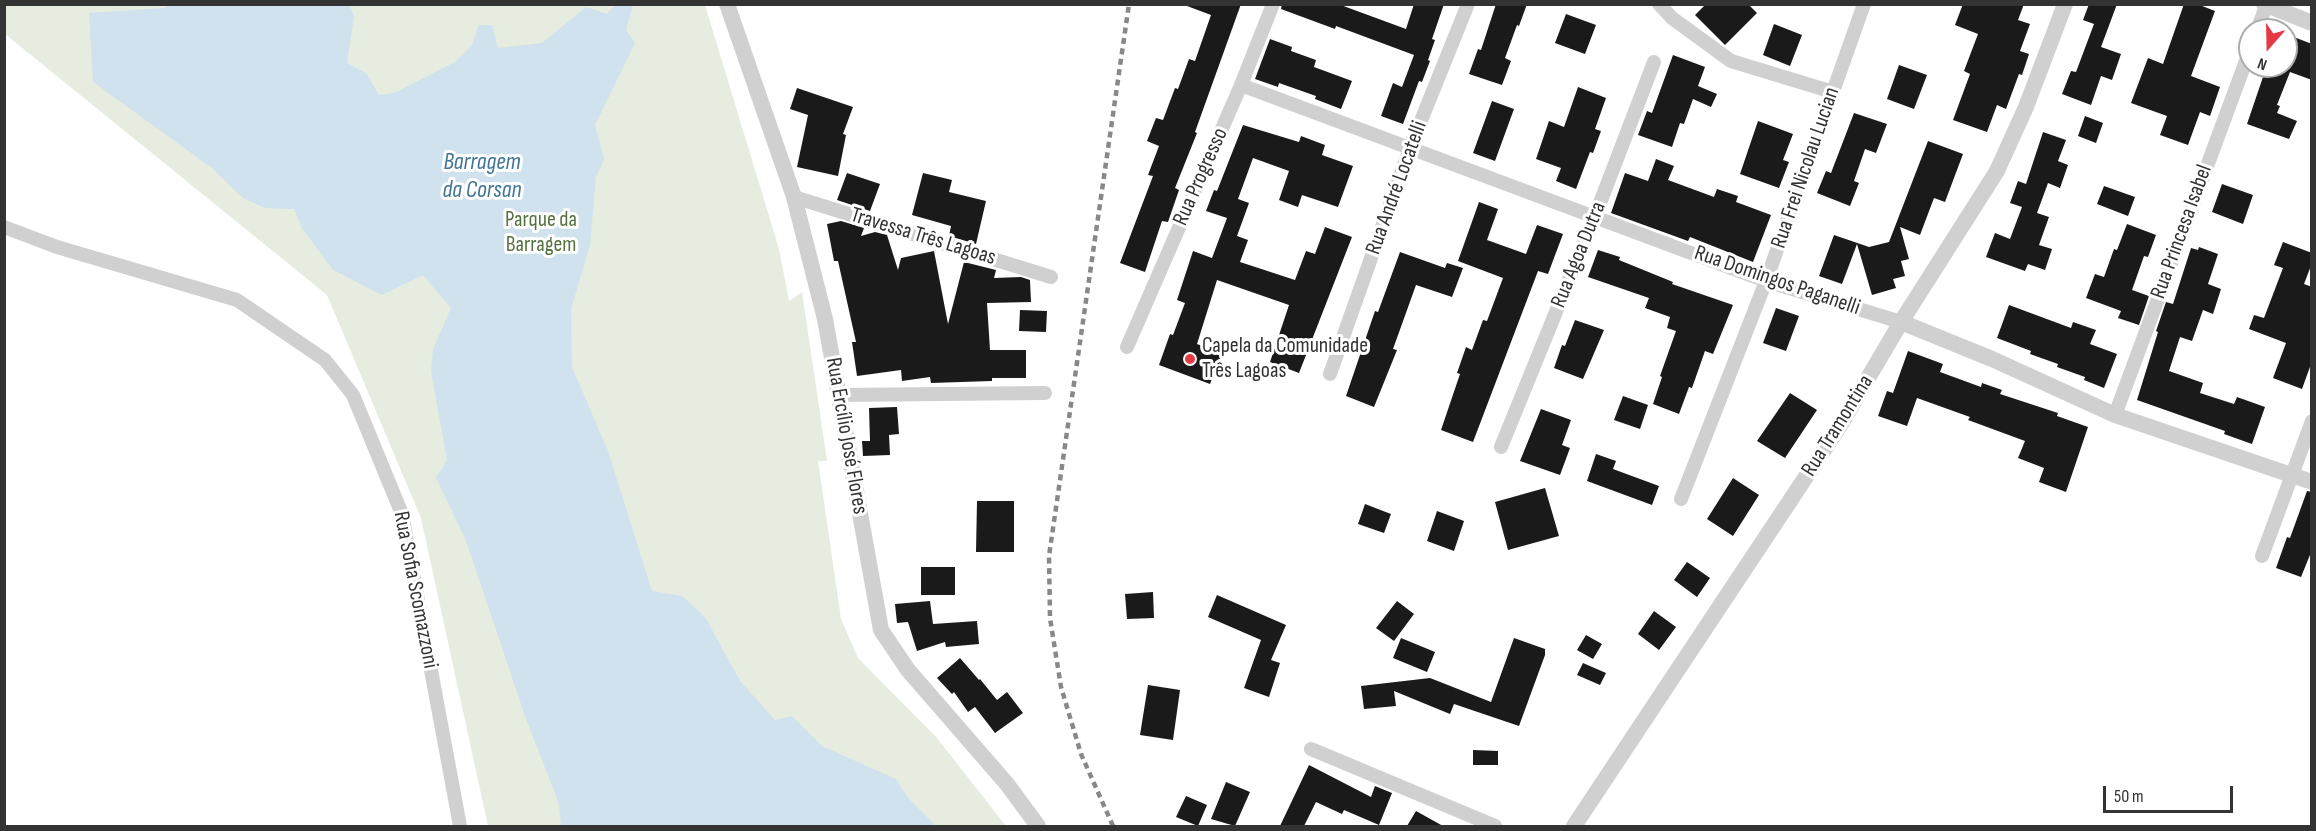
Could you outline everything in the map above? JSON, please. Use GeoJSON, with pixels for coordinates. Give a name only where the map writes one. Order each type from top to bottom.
{"type":"FeatureCollection","features":[{"type":"Feature","properties":{"kind":"street","name":"Rua Ercílio José Flores"},"geometry":{"type":"LineString","coordinates":[[727,4],[794,197],[825,320],[881,630],[908,670],[1007,784],[1038,826]]}},
{"type":"Feature","properties":{"kind":"street","name":"Rua Progresso"},"geometry":{"type":"LineString","coordinates":[[1126,347],[1241,85],[1273,4]]}},
{"type":"Feature","properties":{"kind":"street","name":"Rua André Locatelli"},"geometry":{"type":"LineString","coordinates":[[1330,374],[1410,148],[1468,4]]}},
{"type":"Feature","properties":{"kind":"street"},"geometry":{"type":"LineString","coordinates":[[1659,4],[1672,18],[1731,61],[1833,92]]}},
{"type":"Feature","properties":{"kind":"street","name":"Rua Frei Nicolau Lucian"},"geometry":{"type":"LineString","coordinates":[[1681,499],[1766,281],[1864,4]]}},
{"type":"Feature","properties":{"kind":"street","name":"Rua Tramontina"},"geometry":{"type":"LineString","coordinates":[[1574,826],[1841,424],[1901,322],[1997,171],[2065,4]]}},
{"type":"Feature","properties":{"kind":"street"},"geometry":{"type":"LineString","coordinates":[[2266,5],[2312,22]]}},
{"type":"Feature","properties":{"kind":"street","name":"Rua Agoa Dutra"},"geometry":{"type":"LineString","coordinates":[[1501,447],[1595,216],[1654,62]]}},
{"type":"Feature","properties":{"kind":"street","name":"Rua Princesa Isabel"},"geometry":{"type":"LineString","coordinates":[[2115,415],[2240,78]]}},
{"type":"Feature","properties":{"kind":"street","name":"Rua Domingos Paganelli"},"geometry":{"type":"LineString","coordinates":[[1241,85],[1766,281],[1901,322],[1992,359],[2115,415],[2312,482]]}},
{"type":"Feature","properties":{"kind":"street","name":"Travessa Três Lagoas"},"geometry":{"type":"LineString","coordinates":[[794,197],[1051,277]]}},
{"type":"Feature","properties":{"kind":"street","name":"Rua Sofia Scomazzoni"},"geometry":{"type":"LineString","coordinates":[[4,227],[57,247],[237,300],[325,360],[352,395],[402,514],[460,826]]}},
{"type":"Feature","properties":{"kind":"street"},"geometry":{"type":"LineString","coordinates":[[838,395],[1044,393]]}},
{"type":"Feature","properties":{"kind":"street"},"geometry":{"type":"LineString","coordinates":[[2262,556],[2312,421]]}},
{"type":"Feature","properties":{"kind":"street"},"geometry":{"type":"LineString","coordinates":[[1311,748],[1495,826]]}},
{"type":"Feature","properties":{"kind":"green space","name":"Parque da Barragem"},"geometry":{"type":"Polygon","coordinates":[[[4,5],[705,5],[779,249],[789,301],[802,292],[827,461],[818,461],[841,619],[858,658],[937,738],[1006,826],[488,826],[421,518],[327,295],[5,34],[4,5]]]}},
{"type":"Feature","properties":{"kind":"water","name":"Barragem da Corsan"},"geometry":{"type":"Polygon","coordinates":[[[170,4],[349,5],[354,16],[347,63],[366,73],[379,95],[394,93],[455,62],[472,45],[479,25],[492,25],[498,48],[542,43],[586,7],[607,14],[615,5],[633,5],[626,30],[635,43],[595,125],[604,159],[596,177],[590,245],[571,309],[572,367],[608,451],[652,591],[682,596],[705,617],[740,681],[775,720],[792,716],[822,746],[896,779],[909,799],[936,826],[561,826],[559,804],[525,716],[465,538],[436,478],[447,460],[431,371],[433,349],[451,308],[423,275],[382,295],[333,270],[302,228],[294,209],[265,208],[243,198],[212,168],[93,82],[89,13],[164,8],[170,4]]]}},
{"type":"Feature","properties":{"kind":"building"},"geometry":{"type":"Polygon","coordinates":[[[1187,4],[1241,4],[1195,132],[1197,133],[1175,188],[1179,190],[1168,222],[1162,221],[1145,272],[1120,263],[1153,176],[1148,175],[1159,146],[1147,141],[1156,118],[1163,120],[1189,59],[1195,61],[1211,15],[1187,6],[1187,4]]]}},
{"type":"Feature","properties":{"kind":"building"},"geometry":{"type":"Polygon","coordinates":[[[1282,4],[1338,4],[1406,29],[1414,4],[1444,4],[1432,39],[1435,40],[1428,60],[1430,61],[1422,82],[1419,81],[1403,124],[1381,116],[1393,83],[1402,87],[1414,55],[1336,26],[1335,29],[1281,9],[1282,4]]]}},
{"type":"Feature","properties":{"kind":"building"},"geometry":{"type":"Polygon","coordinates":[[[1496,4],[1527,4],[1505,58],[1511,61],[1502,85],[1469,74],[1478,49],[1481,50],[1496,4]]]}},
{"type":"Feature","properties":{"kind":"building"},"geometry":{"type":"Polygon","coordinates":[[[1706,4],[1748,4],[1757,13],[1725,45],[1695,15],[1706,4]]]}},
{"type":"Feature","properties":{"kind":"building"},"geometry":{"type":"Polygon","coordinates":[[[1963,4],[2024,4],[2018,20],[2030,24],[2020,51],[2029,54],[2022,75],[2019,74],[2006,109],[1997,105],[1987,132],[1953,120],[1970,74],[1964,71],[1978,34],[1955,25],[1963,4]]]}},
{"type":"Feature","properties":{"kind":"building"},"geometry":{"type":"Polygon","coordinates":[[[2089,4],[2117,4],[2101,47],[2121,54],[2112,80],[2101,76],[2091,105],[2062,94],[2071,71],[2076,72],[2094,24],[2083,20],[2089,4]]]}},
{"type":"Feature","properties":{"kind":"building"},"geometry":{"type":"Polygon","coordinates":[[[2184,4],[2197,4],[2215,11],[2191,76],[2220,87],[2210,116],[2200,112],[2188,145],[2160,135],[2167,116],[2131,103],[2148,58],[2163,64],[2184,4]]]}},
{"type":"Feature","properties":{"kind":"building"},"geometry":{"type":"Polygon","coordinates":[[[1566,14],[1596,25],[1585,54],[1555,43],[1566,14]]]}},
{"type":"Feature","properties":{"kind":"building"},"geometry":{"type":"Polygon","coordinates":[[[1774,24],[1802,35],[1790,66],[1763,55],[1774,24]]]}},
{"type":"Feature","properties":{"kind":"building"},"geometry":{"type":"Polygon","coordinates":[[[1270,39],[1292,47],[1291,51],[1316,60],[1314,67],[1352,81],[1341,109],[1315,99],[1316,96],[1279,83],[1278,87],[1255,79],[1270,39]]]}},
{"type":"Feature","properties":{"kind":"building"},"geometry":{"type":"Polygon","coordinates":[[[2298,39],[2312,44],[2312,80],[2298,75],[2298,39]]]}},
{"type":"Feature","properties":{"kind":"building"},"geometry":{"type":"Polygon","coordinates":[[[1673,55],[1705,67],[1698,86],[1717,94],[1711,107],[1693,99],[1684,124],[1680,123],[1672,147],[1638,135],[1647,111],[1652,113],[1673,55]]]}},
{"type":"Feature","properties":{"kind":"building"},"geometry":{"type":"Polygon","coordinates":[[[1899,65],[1927,75],[1914,109],[1887,99],[1899,65]]]}},
{"type":"Feature","properties":{"kind":"building"},"geometry":{"type":"Polygon","coordinates":[[[2263,78],[2288,78],[2277,105],[2280,106],[2277,113],[2297,121],[2289,139],[2247,124],[2263,78]]]}},
{"type":"Feature","properties":{"kind":"building"},"geometry":{"type":"Polygon","coordinates":[[[1578,87],[1606,98],[1595,129],[1601,131],[1576,189],[1556,181],[1561,168],[1536,159],[1549,121],[1564,127],[1578,87]]]}},
{"type":"Feature","properties":{"kind":"building"},"geometry":{"type":"Polygon","coordinates":[[[797,88],[853,107],[843,134],[846,135],[838,176],[797,167],[808,115],[790,109],[797,88]]]}},
{"type":"Feature","properties":{"kind":"building"},"geometry":{"type":"Polygon","coordinates":[[[1492,101],[1514,109],[1495,161],[1473,153],[1492,101]]]}},
{"type":"Feature","properties":{"kind":"building"},"geometry":{"type":"Polygon","coordinates":[[[1854,113],[1887,124],[1876,153],[1865,149],[1854,181],[1859,183],[1850,206],[1817,193],[1826,171],[1831,173],[1854,113]]]}},
{"type":"Feature","properties":{"kind":"building"},"geometry":{"type":"Polygon","coordinates":[[[2085,116],[2103,123],[2096,143],[2078,136],[2085,116]]]}},
{"type":"Feature","properties":{"kind":"building"},"geometry":{"type":"Polygon","coordinates":[[[1758,121],[1793,134],[1783,160],[1789,162],[1779,188],[1740,174],[1758,121]]]}},
{"type":"Feature","properties":{"kind":"building"},"geometry":{"type":"Polygon","coordinates":[[[1243,125],[1299,142],[1301,136],[1325,145],[1322,155],[1353,166],[1338,207],[1302,195],[1298,207],[1279,200],[1289,171],[1253,158],[1238,199],[1249,203],[1237,236],[1248,240],[1240,262],[1295,280],[1306,251],[1315,254],[1325,227],[1352,237],[1299,373],[1270,362],[1289,305],[1217,280],[1197,344],[1222,353],[1210,384],[1159,365],[1170,334],[1173,335],[1185,303],[1177,300],[1193,251],[1212,258],[1227,218],[1206,211],[1214,190],[1217,191],[1243,125]]]}},
{"type":"Feature","properties":{"kind":"building"},"geometry":{"type":"Polygon","coordinates":[[[2043,132],[2066,140],[2058,161],[2068,165],[2060,188],[2048,183],[2037,213],[2049,217],[2039,245],[2052,249],[2045,270],[2028,264],[2025,271],[1986,257],[1995,233],[2010,239],[2022,207],[2010,203],[2018,181],[2026,184],[2043,132]]]}},
{"type":"Feature","properties":{"kind":"building"},"geometry":{"type":"Polygon","coordinates":[[[1928,141],[1963,154],[1945,202],[1934,198],[1920,235],[1900,227],[1909,259],[1901,261],[1905,276],[1893,279],[1896,288],[1872,295],[1857,244],[1842,284],[1819,276],[1834,235],[1869,247],[1889,242],[1928,141]]]}},
{"type":"Feature","properties":{"kind":"building"},"geometry":{"type":"Polygon","coordinates":[[[1656,159],[1674,166],[1668,180],[1714,197],[1717,189],[1738,196],[1736,202],[1771,215],[1753,262],[1690,237],[1688,241],[1611,213],[1625,173],[1648,181],[1656,159]]]}},
{"type":"Feature","properties":{"kind":"building"},"geometry":{"type":"Polygon","coordinates":[[[847,173],[880,184],[870,211],[837,200],[847,173]]]}},
{"type":"Feature","properties":{"kind":"building"},"geometry":{"type":"Polygon","coordinates":[[[923,173],[952,180],[949,192],[986,201],[976,244],[949,236],[951,226],[912,215],[923,173]]]}},
{"type":"Feature","properties":{"kind":"building"},"geometry":{"type":"Polygon","coordinates":[[[2222,184],[2253,195],[2243,224],[2212,212],[2222,184]]]}},
{"type":"Feature","properties":{"kind":"building"},"geometry":{"type":"Polygon","coordinates":[[[2104,186],[2135,197],[2128,216],[2097,204],[2104,186]]]}},
{"type":"Feature","properties":{"kind":"building"},"geometry":{"type":"Polygon","coordinates":[[[1479,202],[1498,209],[1487,240],[1526,254],[1537,225],[1563,234],[1548,274],[1538,271],[1473,442],[1441,430],[1460,374],[1457,373],[1466,347],[1472,350],[1483,320],[1487,321],[1503,278],[1458,261],[1479,202]]]}},
{"type":"Feature","properties":{"kind":"building"},"geometry":{"type":"Polygon","coordinates":[[[841,221],[864,228],[861,236],[875,232],[887,235],[898,270],[901,258],[934,251],[948,324],[964,262],[996,270],[994,278],[1021,277],[1030,280],[1031,302],[987,303],[990,350],[1026,350],[1026,378],[931,383],[930,377],[902,381],[901,370],[857,376],[852,342],[856,342],[838,261],[834,261],[827,224],[841,221]]]}},
{"type":"Feature","properties":{"kind":"building"},"geometry":{"type":"Polygon","coordinates":[[[2127,224],[2156,235],[2148,257],[2144,256],[2132,290],[2149,296],[2139,325],[2118,318],[2121,311],[2086,298],[2095,274],[2104,277],[2114,249],[2117,250],[2127,224]]]}},
{"type":"Feature","properties":{"kind":"building"},"geometry":{"type":"Polygon","coordinates":[[[2283,242],[2312,253],[2312,263],[2304,284],[2312,287],[2311,364],[2302,389],[2273,378],[2286,343],[2249,329],[2254,315],[2264,318],[2283,268],[2274,265],[2283,242]]]}},
{"type":"Feature","properties":{"kind":"building"},"geometry":{"type":"Polygon","coordinates":[[[2199,247],[2218,254],[2208,284],[2221,289],[2213,314],[2203,310],[2192,341],[2180,337],[2169,371],[2203,383],[2200,393],[2234,404],[2237,397],[2265,407],[2252,444],[2224,434],[2225,431],[2137,400],[2166,302],[2173,304],[2191,248],[2198,250],[2199,247]]]}},
{"type":"Feature","properties":{"kind":"building"},"geometry":{"type":"Polygon","coordinates":[[[1598,250],[1620,257],[1619,260],[1673,282],[1672,284],[1733,305],[1713,354],[1705,351],[1692,388],[1689,387],[1679,414],[1653,404],[1676,331],[1667,328],[1670,317],[1645,308],[1649,298],[1588,277],[1598,250]]]}},
{"type":"Feature","properties":{"kind":"building"},"geometry":{"type":"Polygon","coordinates":[[[1400,252],[1445,268],[1447,263],[1463,268],[1452,297],[1416,285],[1393,349],[1397,350],[1374,407],[1346,396],[1375,311],[1378,312],[1400,252]]]}},
{"type":"Feature","properties":{"kind":"building"},"geometry":{"type":"Polygon","coordinates":[[[2009,305],[2071,328],[2073,322],[2096,330],[2090,344],[2117,354],[2104,388],[2084,380],[2085,377],[2057,367],[2058,364],[2030,354],[2031,351],[1997,338],[2009,305]]]}},
{"type":"Feature","properties":{"kind":"building"},"geometry":{"type":"Polygon","coordinates":[[[1776,308],[1799,316],[1786,351],[1763,343],[1776,308]]]}},
{"type":"Feature","properties":{"kind":"building"},"geometry":{"type":"Polygon","coordinates":[[[1020,310],[1047,311],[1046,332],[1019,331],[1020,310]]]}},
{"type":"Feature","properties":{"kind":"building"},"geometry":{"type":"Polygon","coordinates":[[[1575,320],[1604,330],[1583,379],[1554,368],[1562,345],[1565,346],[1575,320]]]}},
{"type":"Feature","properties":{"kind":"building"},"geometry":{"type":"Polygon","coordinates":[[[1908,351],[1943,364],[1940,372],[1981,387],[1982,383],[2002,390],[2000,394],[2058,413],[2057,416],[2088,427],[2066,492],[2039,482],[2044,468],[2018,458],[2025,441],[1968,420],[1970,417],[1917,398],[1907,426],[1878,416],[1887,391],[1893,393],[1908,351]]]}},
{"type":"Feature","properties":{"kind":"building"},"geometry":{"type":"Polygon","coordinates":[[[1790,393],[1817,410],[1785,458],[1757,441],[1790,393]]]}},
{"type":"Feature","properties":{"kind":"building"},"geometry":{"type":"Polygon","coordinates":[[[1623,396],[1648,405],[1640,429],[1614,420],[1623,396]]]}},
{"type":"Feature","properties":{"kind":"building"},"geometry":{"type":"Polygon","coordinates":[[[897,407],[899,434],[889,435],[890,455],[863,456],[862,441],[870,441],[869,408],[897,407]]]}},
{"type":"Feature","properties":{"kind":"building"},"geometry":{"type":"Polygon","coordinates":[[[1541,409],[1571,420],[1562,445],[1570,448],[1560,475],[1520,461],[1541,409]]]}},
{"type":"Feature","properties":{"kind":"building"},"geometry":{"type":"Polygon","coordinates":[[[1596,454],[1616,461],[1613,469],[1659,486],[1652,505],[1587,481],[1596,454]]]}},
{"type":"Feature","properties":{"kind":"building"},"geometry":{"type":"Polygon","coordinates":[[[1733,478],[1759,495],[1733,536],[1707,519],[1733,478]]]}},
{"type":"Feature","properties":{"kind":"building"},"geometry":{"type":"Polygon","coordinates":[[[1545,488],[1559,536],[1508,550],[1495,502],[1545,488]]]}},
{"type":"Feature","properties":{"kind":"building"},"geometry":{"type":"Polygon","coordinates":[[[2307,491],[2312,492],[2312,550],[2301,577],[2276,568],[2307,491]]]}},
{"type":"Feature","properties":{"kind":"building"},"geometry":{"type":"Polygon","coordinates":[[[977,501],[1014,501],[1014,552],[976,552],[977,501]]]}},
{"type":"Feature","properties":{"kind":"building"},"geometry":{"type":"Polygon","coordinates":[[[1365,504],[1391,514],[1384,533],[1358,524],[1365,504]]]}},
{"type":"Feature","properties":{"kind":"building"},"geometry":{"type":"Polygon","coordinates":[[[1437,511],[1464,521],[1454,551],[1427,541],[1437,511]]]}},
{"type":"Feature","properties":{"kind":"building"},"geometry":{"type":"Polygon","coordinates":[[[1687,562],[1710,578],[1697,597],[1674,580],[1687,562]]]}},
{"type":"Feature","properties":{"kind":"building"},"geometry":{"type":"Polygon","coordinates":[[[921,567],[955,567],[955,595],[921,595],[921,567]]]}},
{"type":"Feature","properties":{"kind":"building"},"geometry":{"type":"Polygon","coordinates":[[[1153,592],[1154,618],[1127,619],[1125,594],[1153,592]]]}},
{"type":"Feature","properties":{"kind":"building"},"geometry":{"type":"Polygon","coordinates":[[[1217,595],[1286,625],[1271,660],[1280,663],[1269,697],[1244,688],[1261,640],[1208,617],[1217,595]]]}},
{"type":"Feature","properties":{"kind":"building"},"geometry":{"type":"Polygon","coordinates":[[[930,601],[933,624],[977,621],[979,644],[946,647],[945,642],[917,651],[908,622],[897,623],[895,604],[930,601]]]}},
{"type":"Feature","properties":{"kind":"building"},"geometry":{"type":"Polygon","coordinates":[[[1397,601],[1414,614],[1394,641],[1376,628],[1397,601]]]}},
{"type":"Feature","properties":{"kind":"building"},"geometry":{"type":"Polygon","coordinates":[[[1654,611],[1676,627],[1659,650],[1638,634],[1654,611]]]}},
{"type":"Feature","properties":{"kind":"building"},"geometry":{"type":"Polygon","coordinates":[[[1586,635],[1602,644],[1593,659],[1577,650],[1586,635]]]}},
{"type":"Feature","properties":{"kind":"building"},"geometry":{"type":"Polygon","coordinates":[[[1401,638],[1435,652],[1427,672],[1393,658],[1401,638]]]}},
{"type":"Feature","properties":{"kind":"building"},"geometry":{"type":"Polygon","coordinates":[[[1514,638],[1545,649],[1545,655],[1519,726],[1454,704],[1450,714],[1394,691],[1396,706],[1364,709],[1361,686],[1430,678],[1491,702],[1514,638]]]}},
{"type":"Feature","properties":{"kind":"building"},"geometry":{"type":"Polygon","coordinates":[[[960,658],[997,700],[1007,692],[1023,713],[995,733],[975,707],[968,712],[954,692],[952,694],[937,678],[960,658]]]}},
{"type":"Feature","properties":{"kind":"building"},"geometry":{"type":"Polygon","coordinates":[[[1583,663],[1606,673],[1600,685],[1577,675],[1583,663]]]}},
{"type":"Feature","properties":{"kind":"building"},"geometry":{"type":"Polygon","coordinates":[[[1148,685],[1180,690],[1173,740],[1140,735],[1148,685]]]}},
{"type":"Feature","properties":{"kind":"building"},"geometry":{"type":"Polygon","coordinates":[[[1473,750],[1498,751],[1498,765],[1473,765],[1473,750]]]}},
{"type":"Feature","properties":{"kind":"building"},"geometry":{"type":"Polygon","coordinates":[[[1309,765],[1371,797],[1375,786],[1392,793],[1379,825],[1344,810],[1342,814],[1316,802],[1304,826],[1280,826],[1309,765]]]}},
{"type":"Feature","properties":{"kind":"building"},"geometry":{"type":"Polygon","coordinates":[[[1226,782],[1250,792],[1235,826],[1211,819],[1226,782]]]}},
{"type":"Feature","properties":{"kind":"building"},"geometry":{"type":"Polygon","coordinates":[[[1186,796],[1207,805],[1198,826],[1176,817],[1186,796]]]}},
{"type":"Feature","properties":{"kind":"building"},"geometry":{"type":"Polygon","coordinates":[[[1416,811],[1443,826],[1407,826],[1416,811]]]}},
{"type":"Feature","properties":{"kind":"railway"},"geometry":{"type":"LineString","coordinates":[[1113,826],[1081,754],[1061,687],[1050,618],[1049,556],[1129,4]]}},
{"type":"Feature","properties":{"kind":"place","name":"Capela da Comunidade Três Lagoas"},"geometry":{"type":"Point","coordinates":[1190,359]}}]}
